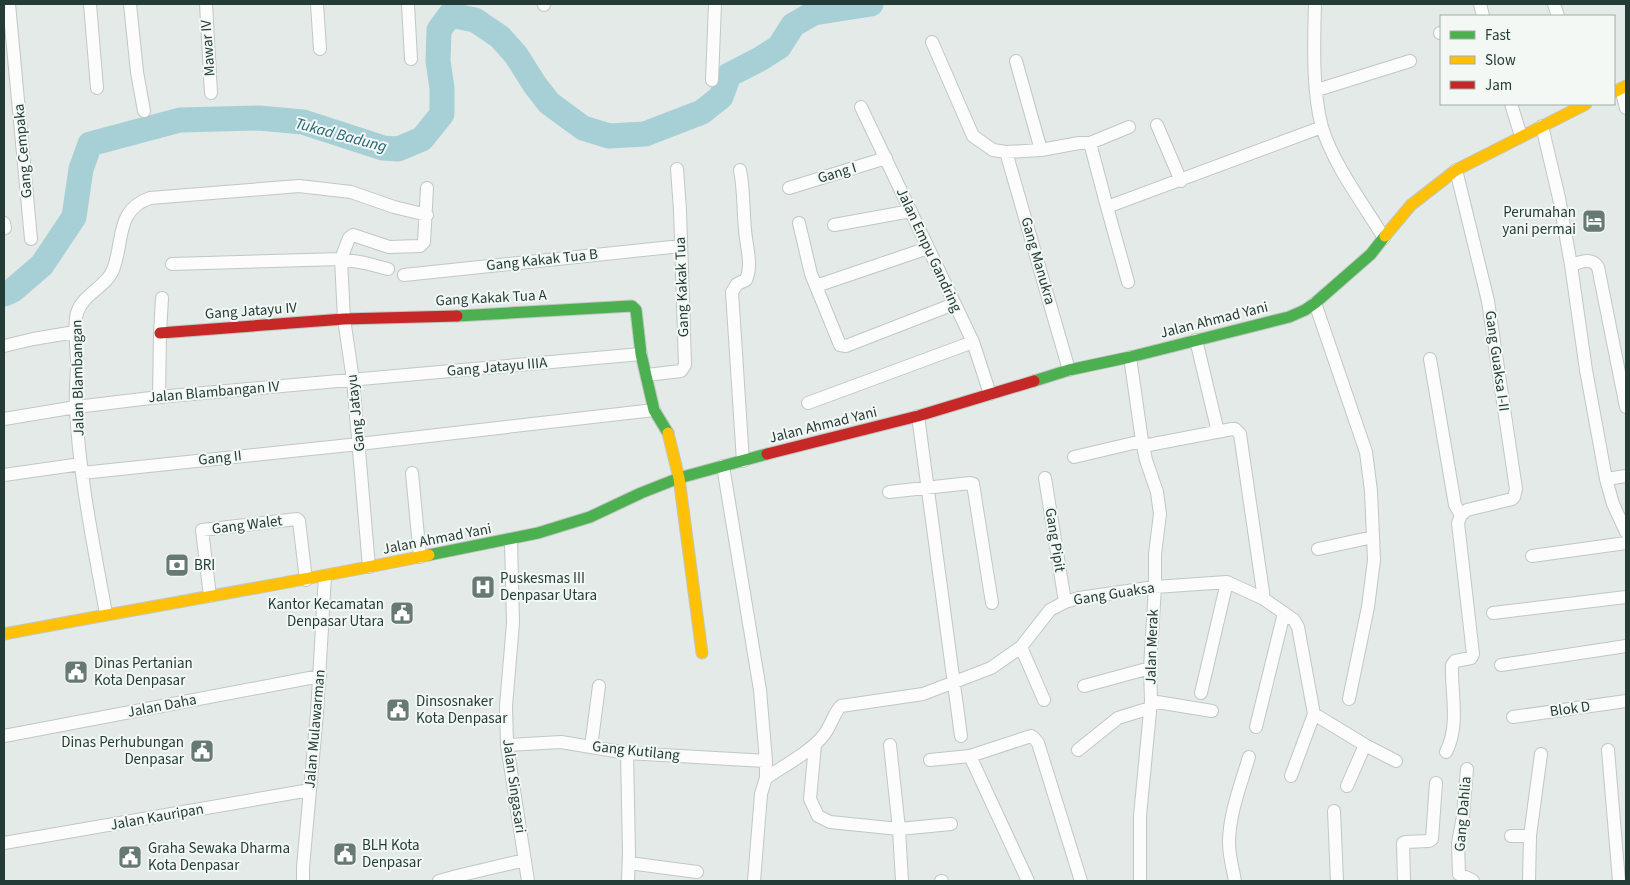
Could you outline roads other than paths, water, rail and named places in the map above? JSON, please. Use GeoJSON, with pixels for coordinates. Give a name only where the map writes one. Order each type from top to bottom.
{"type":"FeatureCollection","features":[{"type":"Feature","properties":{"kind":"main road","name":"Jalan Ahmad Yani"},"geometry":{"type":"LineString","coordinates":[[4,634],[106,614],[306,580],[538,534],[590,518],[641,493],[679,478],[918,416],[1069,370],[1130,357],[1289,317],[1315,303],[1371,254],[1411,205],[1456,170],[1583,105]]}},
{"type":"Feature","properties":{"kind":"main road","name":"Gang Kakak Tua A"},"geometry":{"type":"LineString","coordinates":[[344,319],[433,317],[629,305],[636,308],[641,354]]}},
{"type":"Feature","properties":{"kind":"main road","name":"Gang Jatayu IV"},"geometry":{"type":"LineString","coordinates":[[160,332],[344,319]]}},
{"type":"Feature","properties":{"kind":"main road"},"geometry":{"type":"LineString","coordinates":[[641,354],[654,410],[668,432],[679,478],[702,653]]}},
{"type":"Feature","properties":{"kind":"street","name":"Gang Cempaka"},"geometry":{"type":"LineString","coordinates":[[8,4],[31,240]]}},
{"type":"Feature","properties":{"kind":"street"},"geometry":{"type":"LineString","coordinates":[[90,4],[97,88]]}},
{"type":"Feature","properties":{"kind":"street"},"geometry":{"type":"LineString","coordinates":[[130,4],[137,72],[144,111]]}},
{"type":"Feature","properties":{"kind":"street","name":"Mawar IV"},"geometry":{"type":"LineString","coordinates":[[206,4],[211,93]]}},
{"type":"Feature","properties":{"kind":"street"},"geometry":{"type":"LineString","coordinates":[[317,4],[320,49]]}},
{"type":"Feature","properties":{"kind":"street"},"geometry":{"type":"LineString","coordinates":[[408,4],[411,59]]}},
{"type":"Feature","properties":{"kind":"street"},"geometry":{"type":"LineString","coordinates":[[712,80],[715,4]]}},
{"type":"Feature","properties":{"kind":"street"},"geometry":{"type":"LineString","coordinates":[[1315,4],[1314,42],[1317,90],[1322,127],[1335,156],[1384,238]]}},
{"type":"Feature","properties":{"kind":"street"},"geometry":{"type":"LineString","coordinates":[[932,42],[973,136],[992,150],[1006,152],[1041,150],[1078,143],[1090,143],[1128,127]]}},
{"type":"Feature","properties":{"kind":"street"},"geometry":{"type":"LineString","coordinates":[[1016,61],[1041,150]]}},
{"type":"Feature","properties":{"kind":"street"},"geometry":{"type":"LineString","coordinates":[[1317,90],[1410,61]]}},
{"type":"Feature","properties":{"kind":"street"},"geometry":{"type":"LineString","coordinates":[[1620,89],[1626,108]]}},
{"type":"Feature","properties":{"kind":"street"},"geometry":{"type":"LineString","coordinates":[[1511,105],[1521,136]]}},
{"type":"Feature","properties":{"kind":"street","name":"Jalan Empu Gandring"},"geometry":{"type":"LineString","coordinates":[[861,107],[973,342],[990,394]]}},
{"type":"Feature","properties":{"kind":"street"},"geometry":{"type":"LineString","coordinates":[[1157,126],[1181,181]]}},
{"type":"Feature","properties":{"kind":"street"},"geometry":{"type":"LineString","coordinates":[[1542,126],[1559,198],[1571,264],[1586,370],[1606,479],[1615,511],[1626,532]]}},
{"type":"Feature","properties":{"kind":"street"},"geometry":{"type":"LineString","coordinates":[[1107,207],[1322,127]]}},
{"type":"Feature","properties":{"kind":"street"},"geometry":{"type":"LineString","coordinates":[[1090,143],[1128,282]]}},
{"type":"Feature","properties":{"kind":"street","name":"Gang Manukra"},"geometry":{"type":"LineString","coordinates":[[1006,152],[1069,370]]}},
{"type":"Feature","properties":{"kind":"street","name":"Gang I"},"geometry":{"type":"LineString","coordinates":[[789,188],[886,158]]}},
{"type":"Feature","properties":{"kind":"street","name":"Gang Kakak Tua"},"geometry":{"type":"LineString","coordinates":[[647,375],[681,371],[685,365],[677,169]]}},
{"type":"Feature","properties":{"kind":"street"},"geometry":{"type":"LineString","coordinates":[[740,170],[743,186],[744,223],[749,256],[749,272],[746,280],[737,284],[732,292],[743,461]]}},
{"type":"Feature","properties":{"kind":"street","name":"Gang Guaksa I-II"},"geometry":{"type":"LineString","coordinates":[[1456,170],[1488,301],[1516,489],[1512,499],[1467,510],[1461,515]]}},
{"type":"Feature","properties":{"kind":"street","name":"Jalan Blambangan"},"geometry":{"type":"LineString","coordinates":[[106,614],[81,468],[76,407],[76,332],[78,311],[82,302],[109,279],[117,259],[127,214],[139,202],[150,198],[299,186],[351,192],[394,207],[427,215]]}},
{"type":"Feature","properties":{"kind":"street"},"geometry":{"type":"LineString","coordinates":[[341,259],[350,235],[363,237],[389,247],[422,246],[427,215],[427,188]]}},
{"type":"Feature","properties":{"kind":"street"},"geometry":{"type":"LineString","coordinates":[[834,225],[910,211]]}},
{"type":"Feature","properties":{"kind":"street"},"geometry":{"type":"LineString","coordinates":[[799,223],[805,252],[816,286],[837,340],[843,346],[954,304]]}},
{"type":"Feature","properties":{"kind":"street","name":"Gang Kakak Tua B"},"geometry":{"type":"LineString","coordinates":[[404,275],[681,246]]}},
{"type":"Feature","properties":{"kind":"street"},"geometry":{"type":"LineString","coordinates":[[816,286],[928,248]]}},
{"type":"Feature","properties":{"kind":"street"},"geometry":{"type":"LineString","coordinates":[[172,264],[341,259],[365,263],[388,270]]}},
{"type":"Feature","properties":{"kind":"street","name":"Gang Jatayu"},"geometry":{"type":"LineString","coordinates":[[341,259],[344,319],[353,380],[369,567]]}},
{"type":"Feature","properties":{"kind":"street"},"geometry":{"type":"LineString","coordinates":[[1571,264],[1590,260],[1598,267],[1626,407]]}},
{"type":"Feature","properties":{"kind":"street"},"geometry":{"type":"LineString","coordinates":[[159,397],[162,298]]}},
{"type":"Feature","properties":{"kind":"street"},"geometry":{"type":"LineString","coordinates":[[1315,303],[1366,452],[1371,491],[1374,560],[1368,606],[1349,699]]}},
{"type":"Feature","properties":{"kind":"street"},"geometry":{"type":"LineString","coordinates":[[4,346],[20,341],[76,332]]}},
{"type":"Feature","properties":{"kind":"street"},"geometry":{"type":"LineString","coordinates":[[1196,340],[1218,432]]}},
{"type":"Feature","properties":{"kind":"street"},"geometry":{"type":"LineString","coordinates":[[808,403],[973,342]]}},
{"type":"Feature","properties":{"kind":"street","name":"Gang Jatayu IIIA"},"geometry":{"type":"LineString","coordinates":[[353,380],[641,354]]}},
{"type":"Feature","properties":{"kind":"street","name":"Jalan Merak"},"geometry":{"type":"LineString","coordinates":[[1130,357],[1142,443],[1157,492],[1160,514],[1155,554],[1150,668],[1151,704],[1141,809],[1140,881]]}},
{"type":"Feature","properties":{"kind":"street"},"geometry":{"type":"LineString","coordinates":[[1430,359],[1455,505],[1461,515],[1458,523],[1473,654],[1471,658],[1454,661],[1452,665],[1454,725],[1446,752]]}},
{"type":"Feature","properties":{"kind":"street","name":"Jalan Blambangan IV"},"geometry":{"type":"LineString","coordinates":[[4,419],[76,407],[159,397],[353,380]]}},
{"type":"Feature","properties":{"kind":"street","name":"Gang II"},"geometry":{"type":"LineString","coordinates":[[4,475],[359,444],[654,410]]}},
{"type":"Feature","properties":{"kind":"street"},"geometry":{"type":"LineString","coordinates":[[918,416],[961,736]]}},
{"type":"Feature","properties":{"kind":"street"},"geometry":{"type":"LineString","coordinates":[[1074,457],[1142,443],[1235,429],[1240,434],[1264,599]]}},
{"type":"Feature","properties":{"kind":"street"},"geometry":{"type":"LineString","coordinates":[[723,466],[760,690],[766,761],[766,778],[762,794],[754,881]]}},
{"type":"Feature","properties":{"kind":"street"},"geometry":{"type":"LineString","coordinates":[[412,473],[420,557]]}},
{"type":"Feature","properties":{"kind":"street"},"geometry":{"type":"LineString","coordinates":[[1606,479],[1626,476]]}},
{"type":"Feature","properties":{"kind":"street","name":"Gang Pipit"},"geometry":{"type":"LineString","coordinates":[[1045,478],[1065,602]]}},
{"type":"Feature","properties":{"kind":"street"},"geometry":{"type":"LineString","coordinates":[[890,492],[973,484],[992,603]]}},
{"type":"Feature","properties":{"kind":"street","name":"Gang Walet"},"geometry":{"type":"LineString","coordinates":[[210,596],[202,530],[297,519],[299,521],[306,580]]}},
{"type":"Feature","properties":{"kind":"street"},"geometry":{"type":"LineString","coordinates":[[1318,549],[1373,537]]}},
{"type":"Feature","properties":{"kind":"street","name":"Jalan Singasari"},"geometry":{"type":"LineString","coordinates":[[511,540],[513,623],[506,706],[507,745],[528,881]]}},
{"type":"Feature","properties":{"kind":"street"},"geometry":{"type":"LineString","coordinates":[[1532,556],[1626,543]]}},
{"type":"Feature","properties":{"kind":"street","name":"Jalan Mulawarman"},"geometry":{"type":"LineString","coordinates":[[303,881],[320,676],[326,576]]}},
{"type":"Feature","properties":{"kind":"street"},"geometry":{"type":"LineString","coordinates":[[1202,693],[1227,582]]}},
{"type":"Feature","properties":{"kind":"street","name":"Gang Guaksa"},"geometry":{"type":"LineString","coordinates":[[766,778],[815,745],[833,721],[837,709],[845,704],[923,694],[955,683],[991,668],[1020,647],[1050,610],[1065,602],[1155,587],[1227,582],[1264,599],[1294,620],[1298,627],[1314,714]]}},
{"type":"Feature","properties":{"kind":"street"},"geometry":{"type":"LineString","coordinates":[[1493,613],[1626,597]]}},
{"type":"Feature","properties":{"kind":"street"},"geometry":{"type":"LineString","coordinates":[[1256,727],[1284,613]]}},
{"type":"Feature","properties":{"kind":"street"},"geometry":{"type":"LineString","coordinates":[[1501,665],[1626,646]]}},
{"type":"Feature","properties":{"kind":"street"},"geometry":{"type":"LineString","coordinates":[[1020,647],[1044,700]]}},
{"type":"Feature","properties":{"kind":"street"},"geometry":{"type":"LineString","coordinates":[[1084,686],[1150,668]]}},
{"type":"Feature","properties":{"kind":"street","name":"Jalan Daha"},"geometry":{"type":"LineString","coordinates":[[4,736],[320,676]]}},
{"type":"Feature","properties":{"kind":"street"},"geometry":{"type":"LineString","coordinates":[[591,747],[599,686]]}},
{"type":"Feature","properties":{"kind":"street","name":"Blok D"},"geometry":{"type":"LineString","coordinates":[[1513,717],[1626,701]]}},
{"type":"Feature","properties":{"kind":"street"},"geometry":{"type":"LineString","coordinates":[[1078,750],[1118,718],[1151,704],[1212,711]]}},
{"type":"Feature","properties":{"kind":"street"},"geometry":{"type":"LineString","coordinates":[[1291,776],[1314,714],[1365,746],[1396,761]]}},
{"type":"Feature","properties":{"kind":"street"},"geometry":{"type":"LineString","coordinates":[[930,760],[970,756],[1031,736],[1034,738],[1038,743],[1081,881]]}},
{"type":"Feature","properties":{"kind":"street","name":"Gang Kutilang"},"geometry":{"type":"LineString","coordinates":[[507,745],[562,742],[628,753],[766,761]]}},
{"type":"Feature","properties":{"kind":"street"},"geometry":{"type":"LineString","coordinates":[[815,745],[810,799],[818,816],[830,822],[899,829],[951,824]]}},
{"type":"Feature","properties":{"kind":"street"},"geometry":{"type":"LineString","coordinates":[[890,745],[899,829],[902,881]]}},
{"type":"Feature","properties":{"kind":"street"},"geometry":{"type":"LineString","coordinates":[[1347,786],[1365,746]]}},
{"type":"Feature","properties":{"kind":"street"},"geometry":{"type":"LineString","coordinates":[[1608,750],[1619,881]]}},
{"type":"Feature","properties":{"kind":"street"},"geometry":{"type":"LineString","coordinates":[[628,753],[628,881]]}},
{"type":"Feature","properties":{"kind":"street"},"geometry":{"type":"LineString","coordinates":[[1529,881],[1530,836],[1541,754]]}},
{"type":"Feature","properties":{"kind":"street"},"geometry":{"type":"LineString","coordinates":[[970,756],[1028,881]]}},
{"type":"Feature","properties":{"kind":"street"},"geometry":{"type":"LineString","coordinates":[[1235,881],[1229,834],[1231,819],[1249,757]]}},
{"type":"Feature","properties":{"kind":"street","name":"Gang Dahlia"},"geometry":{"type":"LineString","coordinates":[[1467,769],[1458,843],[1459,874],[1473,881]]}},
{"type":"Feature","properties":{"kind":"street"},"geometry":{"type":"LineString","coordinates":[[1404,881],[1403,843],[1429,841],[1432,839],[1436,784]]}},
{"type":"Feature","properties":{"kind":"street","name":"Jalan Kauripan"},"geometry":{"type":"LineString","coordinates":[[4,843],[310,790]]}},
{"type":"Feature","properties":{"kind":"street"},"geometry":{"type":"LineString","coordinates":[[1334,811],[1337,881]]}},
{"type":"Feature","properties":{"kind":"street"},"geometry":{"type":"LineString","coordinates":[[1511,836],[1530,836]]}},
{"type":"Feature","properties":{"kind":"street"},"geometry":{"type":"LineString","coordinates":[[439,881],[457,879],[524,860]]}},
{"type":"Feature","properties":{"kind":"street"},"geometry":{"type":"LineString","coordinates":[[629,863],[697,872]]}},
{"type":"Feature","properties":{"kind":"waterway","name":"Tukad Badung"},"geometry":{"type":"LineString","coordinates":[[4,294],[13,290],[42,265],[74,217],[81,169],[90,144],[180,120],[259,118],[303,122],[383,148],[398,149],[422,139],[442,114],[442,88],[438,61],[439,30],[450,15],[475,20],[500,37],[516,55],[549,103],[583,128],[609,136],[645,134],[702,112],[721,97],[729,75],[779,47],[793,25],[814,13],[871,4]]}},
{"type":"Feature","properties":{"kind":"place","name":"Perumahan yani permai"},"geometry":{"type":"Point","coordinates":[1594,221]}},
{"type":"Feature","properties":{"kind":"place","name":"BRI"},"geometry":{"type":"Point","coordinates":[177,565]}},
{"type":"Feature","properties":{"kind":"place","name":"Puskesmas III Denpasar Utara"},"geometry":{"type":"Point","coordinates":[483,587]}},
{"type":"Feature","properties":{"kind":"place","name":"Kantor Kecamatan Denpasar Utara"},"geometry":{"type":"Point","coordinates":[402,613]}},
{"type":"Feature","properties":{"kind":"place","name":"Dinas Pertanian Kota Denpasar"},"geometry":{"type":"Point","coordinates":[76,672]}},
{"type":"Feature","properties":{"kind":"place","name":"Dinsosnaker Kota Denpasar"},"geometry":{"type":"Point","coordinates":[398,710]}},
{"type":"Feature","properties":{"kind":"place","name":"Dinas Perhubungan Denpasar"},"geometry":{"type":"Point","coordinates":[202,751]}},
{"type":"Feature","properties":{"kind":"place","name":"BLH Kota Denpasar"},"geometry":{"type":"Point","coordinates":[345,854]}},
{"type":"Feature","properties":{"kind":"place","name":"Graha Sewaka Dharma Kota Denpasar"},"geometry":{"type":"Point","coordinates":[130,857]}}]}
